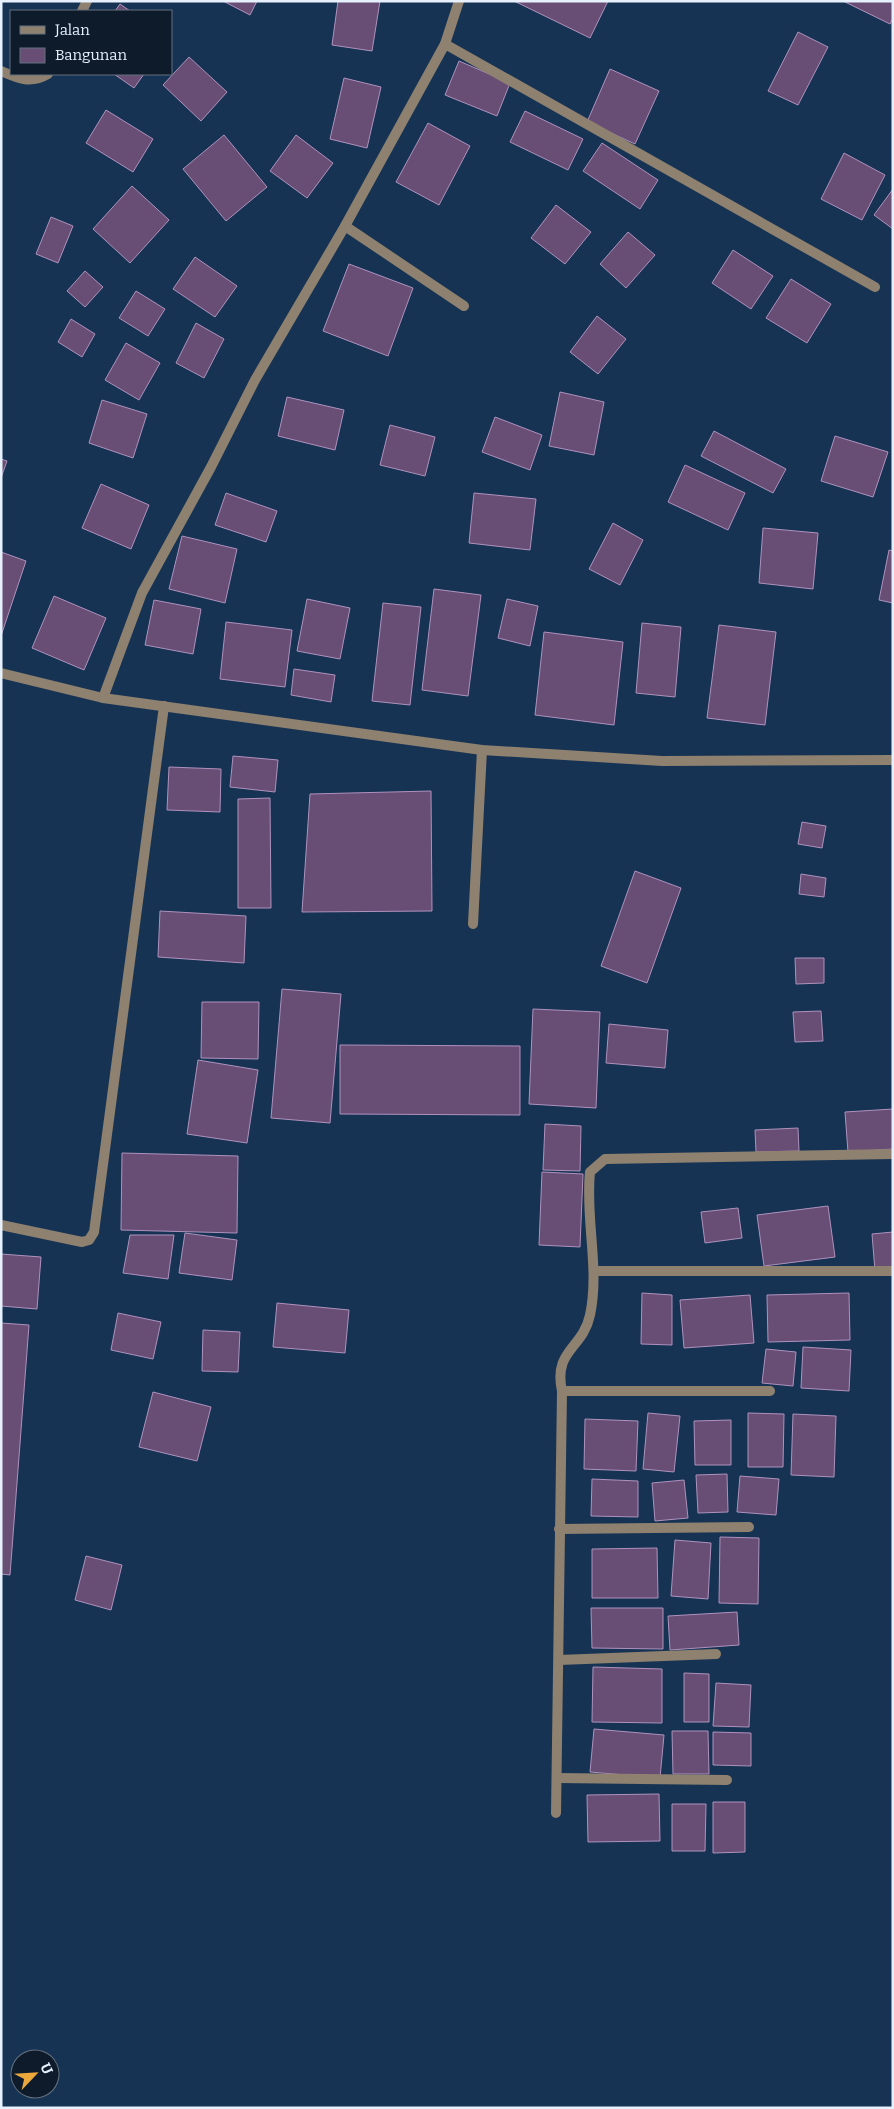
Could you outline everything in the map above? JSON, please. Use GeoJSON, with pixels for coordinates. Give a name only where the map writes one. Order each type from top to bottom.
{"type":"FeatureCollection","features":[{"type":"Feature","properties":{"kind":"street"},"geometry":{"type":"LineString","coordinates":[[103,698],[142,593],[211,467],[255,380],[345,226],[445,44],[458,1]]}},
{"type":"Feature","properties":{"kind":"street"},"geometry":{"type":"LineString","coordinates":[[445,44],[875,287]]}},
{"type":"Feature","properties":{"kind":"street"},"geometry":{"type":"LineString","coordinates":[[11,75],[24,80],[37,79],[46,75]]}},
{"type":"Feature","properties":{"kind":"street"},"geometry":{"type":"LineString","coordinates":[[345,226],[464,306]]}},
{"type":"Feature","properties":{"kind":"street"},"geometry":{"type":"LineString","coordinates":[[1,673],[103,698],[482,750],[662,761],[893,760]]}},
{"type":"Feature","properties":{"kind":"street"},"geometry":{"type":"LineString","coordinates":[[1,1225],[82,1242],[89,1240],[94,1232],[164,706]]}},
{"type":"Feature","properties":{"kind":"street"},"geometry":{"type":"LineString","coordinates":[[473,924],[482,750]]}},
{"type":"Feature","properties":{"kind":"street"},"geometry":{"type":"LineString","coordinates":[[556,1813],[562,1391],[559,1378],[562,1361],[585,1330],[590,1318],[594,1271],[590,1172],[605,1159],[893,1154]]}},
{"type":"Feature","properties":{"kind":"street"},"geometry":{"type":"LineString","coordinates":[[594,1271],[893,1271]]}},
{"type":"Feature","properties":{"kind":"street"},"geometry":{"type":"LineString","coordinates":[[562,1391],[770,1391]]}},
{"type":"Feature","properties":{"kind":"street"},"geometry":{"type":"LineString","coordinates":[[559,1529],[749,1527]]}},
{"type":"Feature","properties":{"kind":"street"},"geometry":{"type":"LineString","coordinates":[[559,1660],[716,1654]]}},
{"type":"Feature","properties":{"kind":"street"},"geometry":{"type":"LineString","coordinates":[[557,1778],[728,1780]]}},
{"type":"Feature","properties":{"kind":"building"},"geometry":{"type":"Polygon","coordinates":[[[223,1],[257,1],[250,15],[223,1]]]}},
{"type":"Feature","properties":{"kind":"building"},"geometry":{"type":"Polygon","coordinates":[[[338,1],[380,1],[372,51],[332,45],[338,1]]]}},
{"type":"Feature","properties":{"kind":"building"},"geometry":{"type":"Polygon","coordinates":[[[514,1],[608,1],[590,38],[514,1]]]}},
{"type":"Feature","properties":{"kind":"building"},"geometry":{"type":"Polygon","coordinates":[[[843,1],[893,1],[893,18],[890,24],[843,1]]]}},
{"type":"Feature","properties":{"kind":"building"},"geometry":{"type":"Polygon","coordinates":[[[120,4],[129,10],[116,10],[120,4]]]}},
{"type":"Feature","properties":{"kind":"building"},"geometry":{"type":"Polygon","coordinates":[[[798,32],[828,47],[798,105],[768,91],[798,32]]]}},
{"type":"Feature","properties":{"kind":"building"},"geometry":{"type":"Polygon","coordinates":[[[189,57],[227,92],[201,121],[163,85],[189,57]]]}},
{"type":"Feature","properties":{"kind":"building"},"geometry":{"type":"Polygon","coordinates":[[[459,61],[510,83],[497,116],[445,95],[459,61]]]}},
{"type":"Feature","properties":{"kind":"building"},"geometry":{"type":"Polygon","coordinates":[[[610,69],[659,91],[635,144],[587,122],[610,69]]]}},
{"type":"Feature","properties":{"kind":"building"},"geometry":{"type":"Polygon","coordinates":[[[115,75],[143,75],[134,88],[115,75]]]}},
{"type":"Feature","properties":{"kind":"building"},"geometry":{"type":"Polygon","coordinates":[[[344,78],[381,87],[367,148],[330,139],[344,78]]]}},
{"type":"Feature","properties":{"kind":"building"},"geometry":{"type":"Polygon","coordinates":[[[106,110],[153,139],[133,172],[86,143],[106,110]]]}},
{"type":"Feature","properties":{"kind":"building"},"geometry":{"type":"Polygon","coordinates":[[[525,111],[583,139],[568,170],[510,142],[525,111]]]}},
{"type":"Feature","properties":{"kind":"building"},"geometry":{"type":"Polygon","coordinates":[[[428,123],[470,146],[439,205],[396,182],[428,123]]]}},
{"type":"Feature","properties":{"kind":"building"},"geometry":{"type":"Polygon","coordinates":[[[224,135],[267,187],[226,221],[183,169],[224,135]]]}},
{"type":"Feature","properties":{"kind":"building"},"geometry":{"type":"Polygon","coordinates":[[[296,135],[333,163],[307,198],[270,171],[296,135]]]}},
{"type":"Feature","properties":{"kind":"building"},"geometry":{"type":"Polygon","coordinates":[[[602,143],[658,180],[640,209],[583,171],[602,143]]]}},
{"type":"Feature","properties":{"kind":"building"},"geometry":{"type":"Polygon","coordinates":[[[844,153],[885,175],[862,220],[821,199],[844,153]]]}},
{"type":"Feature","properties":{"kind":"building"},"geometry":{"type":"Polygon","coordinates":[[[132,186],[169,220],[130,263],[93,229],[132,186]]]}},
{"type":"Feature","properties":{"kind":"building"},"geometry":{"type":"Polygon","coordinates":[[[893,189],[893,229],[874,215],[893,189]]]}},
{"type":"Feature","properties":{"kind":"building"},"geometry":{"type":"Polygon","coordinates":[[[556,205],[591,232],[565,264],[531,238],[556,205]]]}},
{"type":"Feature","properties":{"kind":"building"},"geometry":{"type":"Polygon","coordinates":[[[51,217],[73,226],[58,263],[36,254],[51,217]]]}},
{"type":"Feature","properties":{"kind":"building"},"geometry":{"type":"Polygon","coordinates":[[[628,232],[655,255],[626,288],[600,264],[628,232]]]}},
{"type":"Feature","properties":{"kind":"building"},"geometry":{"type":"Polygon","coordinates":[[[733,250],[773,276],[751,309],[712,283],[733,250]]]}},
{"type":"Feature","properties":{"kind":"building"},"geometry":{"type":"Polygon","coordinates":[[[195,257],[237,286],[215,317],[173,289],[195,257]]]}},
{"type":"Feature","properties":{"kind":"building"},"geometry":{"type":"Polygon","coordinates":[[[349,264],[413,288],[388,356],[323,331],[349,264]]]}},
{"type":"Feature","properties":{"kind":"building"},"geometry":{"type":"Polygon","coordinates":[[[85,271],[103,287],[85,307],[67,291],[85,271]]]}},
{"type":"Feature","properties":{"kind":"building"},"geometry":{"type":"Polygon","coordinates":[[[791,279],[831,304],[807,343],[766,318],[791,279]]]}},
{"type":"Feature","properties":{"kind":"building"},"geometry":{"type":"Polygon","coordinates":[[[136,291],[165,309],[148,336],[119,318],[136,291]]]}},
{"type":"Feature","properties":{"kind":"building"},"geometry":{"type":"Polygon","coordinates":[[[597,316],[626,339],[598,374],[570,352],[597,316]]]}},
{"type":"Feature","properties":{"kind":"building"},"geometry":{"type":"Polygon","coordinates":[[[71,319],[95,334],[82,357],[58,342],[71,319]]]}},
{"type":"Feature","properties":{"kind":"building"},"geometry":{"type":"Polygon","coordinates":[[[196,323],[224,339],[204,378],[176,363],[196,323]]]}},
{"type":"Feature","properties":{"kind":"building"},"geometry":{"type":"Polygon","coordinates":[[[126,343],[160,363],[139,400],[105,380],[126,343]]]}},
{"type":"Feature","properties":{"kind":"building"},"geometry":{"type":"Polygon","coordinates":[[[560,392],[604,402],[594,455],[549,446],[560,392]]]}},
{"type":"Feature","properties":{"kind":"building"},"geometry":{"type":"Polygon","coordinates":[[[287,397],[344,410],[335,450],[278,436],[287,397]]]}},
{"type":"Feature","properties":{"kind":"building"},"geometry":{"type":"Polygon","coordinates":[[[102,400],[147,414],[133,458],[89,443],[102,400]]]}},
{"type":"Feature","properties":{"kind":"building"},"geometry":{"type":"Polygon","coordinates":[[[495,417],[542,435],[530,470],[482,452],[495,417]]]}},
{"type":"Feature","properties":{"kind":"building"},"geometry":{"type":"Polygon","coordinates":[[[390,425],[435,437],[425,476],[380,465],[390,425]]]}},
{"type":"Feature","properties":{"kind":"building"},"geometry":{"type":"Polygon","coordinates":[[[714,431],[786,469],[773,493],[701,456],[714,431]]]}},
{"type":"Feature","properties":{"kind":"building"},"geometry":{"type":"Polygon","coordinates":[[[835,436],[888,452],[873,497],[821,481],[835,436]]]}},
{"type":"Feature","properties":{"kind":"building"},"geometry":{"type":"Polygon","coordinates":[[[1,459],[7,461],[1,478],[1,459]]]}},
{"type":"Feature","properties":{"kind":"building"},"geometry":{"type":"Polygon","coordinates":[[[685,465],[745,493],[728,530],[668,502],[685,465]]]}},
{"type":"Feature","properties":{"kind":"building"},"geometry":{"type":"Polygon","coordinates":[[[101,484],[149,505],[131,549],[82,528],[101,484]]]}},
{"type":"Feature","properties":{"kind":"building"},"geometry":{"type":"Polygon","coordinates":[[[226,493],[277,511],[266,542],[215,525],[226,493]]]}},
{"type":"Feature","properties":{"kind":"building"},"geometry":{"type":"Polygon","coordinates":[[[474,493],[536,499],[530,550],[469,543],[474,493]]]}},
{"type":"Feature","properties":{"kind":"building"},"geometry":{"type":"Polygon","coordinates":[[[613,523],[643,540],[620,585],[589,569],[613,523]]]}},
{"type":"Feature","properties":{"kind":"building"},"geometry":{"type":"Polygon","coordinates":[[[763,528],[818,533],[813,589],[759,583],[763,528]]]}},
{"type":"Feature","properties":{"kind":"building"},"geometry":{"type":"Polygon","coordinates":[[[182,536],[237,549],[225,603],[169,589],[182,536]]]}},
{"type":"Feature","properties":{"kind":"building"},"geometry":{"type":"Polygon","coordinates":[[[889,550],[893,551],[893,603],[879,600],[889,550]]]}},
{"type":"Feature","properties":{"kind":"building"},"geometry":{"type":"Polygon","coordinates":[[[1,552],[26,561],[1,636],[1,552]]]}},
{"type":"Feature","properties":{"kind":"building"},"geometry":{"type":"Polygon","coordinates":[[[434,589],[481,595],[468,696],[422,690],[434,589]]]}},
{"type":"Feature","properties":{"kind":"building"},"geometry":{"type":"Polygon","coordinates":[[[54,596],[106,618],[84,670],[32,648],[54,596]]]}},
{"type":"Feature","properties":{"kind":"building"},"geometry":{"type":"Polygon","coordinates":[[[307,599],[350,608],[340,659],[297,651],[307,599]]]}},
{"type":"Feature","properties":{"kind":"building"},"geometry":{"type":"Polygon","coordinates":[[[507,599],[538,606],[530,646],[498,638],[507,599]]]}},
{"type":"Feature","properties":{"kind":"building"},"geometry":{"type":"Polygon","coordinates":[[[154,600],[201,609],[193,654],[145,645],[154,600]]]}},
{"type":"Feature","properties":{"kind":"building"},"geometry":{"type":"Polygon","coordinates":[[[383,603],[421,607],[410,705],[372,701],[383,603]]]}},
{"type":"Feature","properties":{"kind":"building"},"geometry":{"type":"Polygon","coordinates":[[[226,622],[292,630],[285,687],[220,679],[226,622]]]}},
{"type":"Feature","properties":{"kind":"building"},"geometry":{"type":"Polygon","coordinates":[[[642,623],[681,627],[675,697],[636,693],[642,623]]]}},
{"type":"Feature","properties":{"kind":"building"},"geometry":{"type":"Polygon","coordinates":[[[719,625],[776,632],[765,725],[707,718],[719,625]]]}},
{"type":"Feature","properties":{"kind":"building"},"geometry":{"type":"Polygon","coordinates":[[[544,632],[623,642],[614,725],[535,715],[544,632]]]}},
{"type":"Feature","properties":{"kind":"building"},"geometry":{"type":"Polygon","coordinates":[[[294,669],[335,675],[331,702],[291,695],[294,669]]]}},
{"type":"Feature","properties":{"kind":"building"},"geometry":{"type":"Polygon","coordinates":[[[233,756],[278,760],[275,792],[230,787],[233,756]]]}},
{"type":"Feature","properties":{"kind":"building"},"geometry":{"type":"Polygon","coordinates":[[[169,767],[221,769],[220,812],[167,810],[169,767]]]}},
{"type":"Feature","properties":{"kind":"building"},"geometry":{"type":"Polygon","coordinates":[[[431,791],[432,911],[302,912],[310,794],[431,791]]]}},
{"type":"Feature","properties":{"kind":"building"},"geometry":{"type":"Polygon","coordinates":[[[270,798],[271,908],[238,908],[238,799],[270,798]]]}},
{"type":"Feature","properties":{"kind":"building"},"geometry":{"type":"Polygon","coordinates":[[[802,822],[826,826],[822,848],[798,844],[802,822]]]}},
{"type":"Feature","properties":{"kind":"building"},"geometry":{"type":"Polygon","coordinates":[[[635,871],[681,888],[647,983],[601,966],[635,871]]]}},
{"type":"Feature","properties":{"kind":"building"},"geometry":{"type":"Polygon","coordinates":[[[801,874],[826,878],[824,897],[799,894],[801,874]]]}},
{"type":"Feature","properties":{"kind":"building"},"geometry":{"type":"Polygon","coordinates":[[[160,911],[246,916],[244,963],[158,957],[160,911]]]}},
{"type":"Feature","properties":{"kind":"building"},"geometry":{"type":"Polygon","coordinates":[[[795,958],[824,958],[824,983],[796,984],[795,958]]]}},
{"type":"Feature","properties":{"kind":"building"},"geometry":{"type":"Polygon","coordinates":[[[282,989],[341,994],[330,1123],[271,1118],[282,989]]]}},
{"type":"Feature","properties":{"kind":"building"},"geometry":{"type":"Polygon","coordinates":[[[202,1002],[259,1002],[258,1059],[201,1058],[202,1002]]]}},
{"type":"Feature","properties":{"kind":"building"},"geometry":{"type":"Polygon","coordinates":[[[533,1009],[600,1012],[596,1108],[529,1104],[533,1009]]]}},
{"type":"Feature","properties":{"kind":"building"},"geometry":{"type":"Polygon","coordinates":[[[821,1011],[823,1041],[795,1042],[793,1012],[821,1011]]]}},
{"type":"Feature","properties":{"kind":"building"},"geometry":{"type":"Polygon","coordinates":[[[609,1024],[668,1030],[665,1068],[606,1063],[609,1024]]]}},
{"type":"Feature","properties":{"kind":"building"},"geometry":{"type":"Polygon","coordinates":[[[340,1045],[520,1046],[520,1115],[340,1114],[340,1045]]]}},
{"type":"Feature","properties":{"kind":"building"},"geometry":{"type":"Polygon","coordinates":[[[198,1060],[258,1070],[247,1143],[187,1134],[198,1060]]]}},
{"type":"Feature","properties":{"kind":"building"},"geometry":{"type":"Polygon","coordinates":[[[893,1109],[893,1149],[848,1152],[845,1112],[893,1109]]]}},
{"type":"Feature","properties":{"kind":"building"},"geometry":{"type":"Polygon","coordinates":[[[545,1124],[581,1126],[580,1171],[543,1170],[545,1124]]]}},
{"type":"Feature","properties":{"kind":"building"},"geometry":{"type":"Polygon","coordinates":[[[798,1128],[799,1151],[756,1152],[755,1130],[798,1128]]]}},
{"type":"Feature","properties":{"kind":"building"},"geometry":{"type":"Polygon","coordinates":[[[122,1153],[238,1156],[237,1233],[121,1230],[122,1153]]]}},
{"type":"Feature","properties":{"kind":"building"},"geometry":{"type":"Polygon","coordinates":[[[542,1172],[583,1174],[580,1247],[539,1245],[542,1172]]]}},
{"type":"Feature","properties":{"kind":"building"},"geometry":{"type":"Polygon","coordinates":[[[828,1206],[835,1257],[764,1266],[757,1215],[828,1206]]]}},
{"type":"Feature","properties":{"kind":"building"},"geometry":{"type":"Polygon","coordinates":[[[738,1208],[742,1238],[705,1243],[701,1212],[738,1208]]]}},
{"type":"Feature","properties":{"kind":"building"},"geometry":{"type":"Polygon","coordinates":[[[893,1232],[893,1270],[875,1271],[872,1234],[893,1232]]]}},
{"type":"Feature","properties":{"kind":"building"},"geometry":{"type":"Polygon","coordinates":[[[185,1233],[237,1240],[232,1280],[179,1273],[185,1233]]]}},
{"type":"Feature","properties":{"kind":"building"},"geometry":{"type":"Polygon","coordinates":[[[130,1235],[174,1235],[168,1279],[123,1273],[130,1235]]]}},
{"type":"Feature","properties":{"kind":"building"},"geometry":{"type":"Polygon","coordinates":[[[1,1254],[41,1257],[37,1309],[1,1306],[1,1254]]]}},
{"type":"Feature","properties":{"kind":"building"},"geometry":{"type":"Polygon","coordinates":[[[642,1293],[672,1295],[672,1345],[641,1344],[642,1293]]]}},
{"type":"Feature","properties":{"kind":"building"},"geometry":{"type":"Polygon","coordinates":[[[849,1293],[850,1340],[768,1342],[767,1295],[849,1293]]]}},
{"type":"Feature","properties":{"kind":"building"},"geometry":{"type":"Polygon","coordinates":[[[750,1295],[754,1343],[684,1348],[680,1300],[750,1295]]]}},
{"type":"Feature","properties":{"kind":"building"},"geometry":{"type":"Polygon","coordinates":[[[277,1303],[349,1310],[345,1353],[273,1347],[277,1303]]]}},
{"type":"Feature","properties":{"kind":"building"},"geometry":{"type":"Polygon","coordinates":[[[118,1313],[161,1322],[153,1359],[111,1350],[118,1313]]]}},
{"type":"Feature","properties":{"kind":"building"},"geometry":{"type":"Polygon","coordinates":[[[1,1323],[29,1325],[10,1575],[1,1574],[1,1323]]]}},
{"type":"Feature","properties":{"kind":"building"},"geometry":{"type":"Polygon","coordinates":[[[203,1330],[240,1332],[238,1372],[202,1371],[203,1330]]]}},
{"type":"Feature","properties":{"kind":"building"},"geometry":{"type":"Polygon","coordinates":[[[803,1347],[851,1350],[849,1391],[801,1388],[803,1347]]]}},
{"type":"Feature","properties":{"kind":"building"},"geometry":{"type":"Polygon","coordinates":[[[766,1349],[796,1352],[793,1386],[762,1383],[766,1349]]]}},
{"type":"Feature","properties":{"kind":"building"},"geometry":{"type":"Polygon","coordinates":[[[153,1392],[211,1407],[197,1461],[139,1447],[153,1392]]]}},
{"type":"Feature","properties":{"kind":"building"},"geometry":{"type":"Polygon","coordinates":[[[648,1413],[680,1416],[674,1472],[643,1469],[648,1413]]]}},
{"type":"Feature","properties":{"kind":"building"},"geometry":{"type":"Polygon","coordinates":[[[748,1413],[784,1414],[783,1467],[748,1467],[748,1413]]]}},
{"type":"Feature","properties":{"kind":"building"},"geometry":{"type":"Polygon","coordinates":[[[793,1414],[836,1416],[834,1477],[791,1475],[793,1414]]]}},
{"type":"Feature","properties":{"kind":"building"},"geometry":{"type":"Polygon","coordinates":[[[585,1419],[638,1421],[636,1471],[584,1469],[585,1419]]]}},
{"type":"Feature","properties":{"kind":"building"},"geometry":{"type":"Polygon","coordinates":[[[731,1420],[731,1465],[695,1465],[694,1421],[731,1420]]]}},
{"type":"Feature","properties":{"kind":"building"},"geometry":{"type":"Polygon","coordinates":[[[727,1474],[728,1512],[698,1513],[696,1475],[727,1474]]]}},
{"type":"Feature","properties":{"kind":"building"},"geometry":{"type":"Polygon","coordinates":[[[740,1476],[779,1479],[776,1515],[737,1512],[740,1476]]]}},
{"type":"Feature","properties":{"kind":"building"},"geometry":{"type":"Polygon","coordinates":[[[592,1479],[638,1481],[638,1517],[591,1516],[592,1479]]]}},
{"type":"Feature","properties":{"kind":"building"},"geometry":{"type":"Polygon","coordinates":[[[684,1480],[688,1518],[655,1521],[652,1483],[684,1480]]]}},
{"type":"Feature","properties":{"kind":"building"},"geometry":{"type":"Polygon","coordinates":[[[720,1537],[759,1538],[758,1604],[719,1603],[720,1537]]]}},
{"type":"Feature","properties":{"kind":"building"},"geometry":{"type":"Polygon","coordinates":[[[675,1540],[711,1543],[708,1599],[671,1596],[675,1540]]]}},
{"type":"Feature","properties":{"kind":"building"},"geometry":{"type":"Polygon","coordinates":[[[657,1548],[658,1598],[592,1598],[592,1549],[657,1548]]]}},
{"type":"Feature","properties":{"kind":"building"},"geometry":{"type":"Polygon","coordinates":[[[86,1556],[122,1565],[111,1610],[75,1600],[86,1556]]]}},
{"type":"Feature","properties":{"kind":"building"},"geometry":{"type":"Polygon","coordinates":[[[591,1608],[663,1608],[663,1649],[592,1648],[591,1608]]]}},
{"type":"Feature","properties":{"kind":"building"},"geometry":{"type":"Polygon","coordinates":[[[737,1612],[739,1645],[670,1650],[668,1616],[737,1612]]]}},
{"type":"Feature","properties":{"kind":"building"},"geometry":{"type":"Polygon","coordinates":[[[593,1667],[662,1669],[662,1723],[592,1722],[593,1667]]]}},
{"type":"Feature","properties":{"kind":"building"},"geometry":{"type":"Polygon","coordinates":[[[684,1673],[709,1674],[709,1722],[684,1722],[684,1673]]]}},
{"type":"Feature","properties":{"kind":"building"},"geometry":{"type":"Polygon","coordinates":[[[716,1683],[751,1685],[749,1727],[713,1726],[716,1683]]]}},
{"type":"Feature","properties":{"kind":"building"},"geometry":{"type":"Polygon","coordinates":[[[594,1729],[664,1735],[660,1778],[590,1772],[594,1729]]]}},
{"type":"Feature","properties":{"kind":"building"},"geometry":{"type":"Polygon","coordinates":[[[672,1731],[708,1731],[709,1774],[673,1774],[672,1731]]]}},
{"type":"Feature","properties":{"kind":"building"},"geometry":{"type":"Polygon","coordinates":[[[713,1732],[751,1733],[751,1766],[713,1765],[713,1732]]]}},
{"type":"Feature","properties":{"kind":"building"},"geometry":{"type":"Polygon","coordinates":[[[659,1794],[660,1841],[588,1842],[587,1795],[659,1794]]]}},
{"type":"Feature","properties":{"kind":"building"},"geometry":{"type":"Polygon","coordinates":[[[713,1802],[745,1802],[745,1852],[713,1853],[713,1802]]]}},
{"type":"Feature","properties":{"kind":"building"},"geometry":{"type":"Polygon","coordinates":[[[672,1804],[706,1804],[705,1851],[672,1851],[672,1804]]]}}]}
